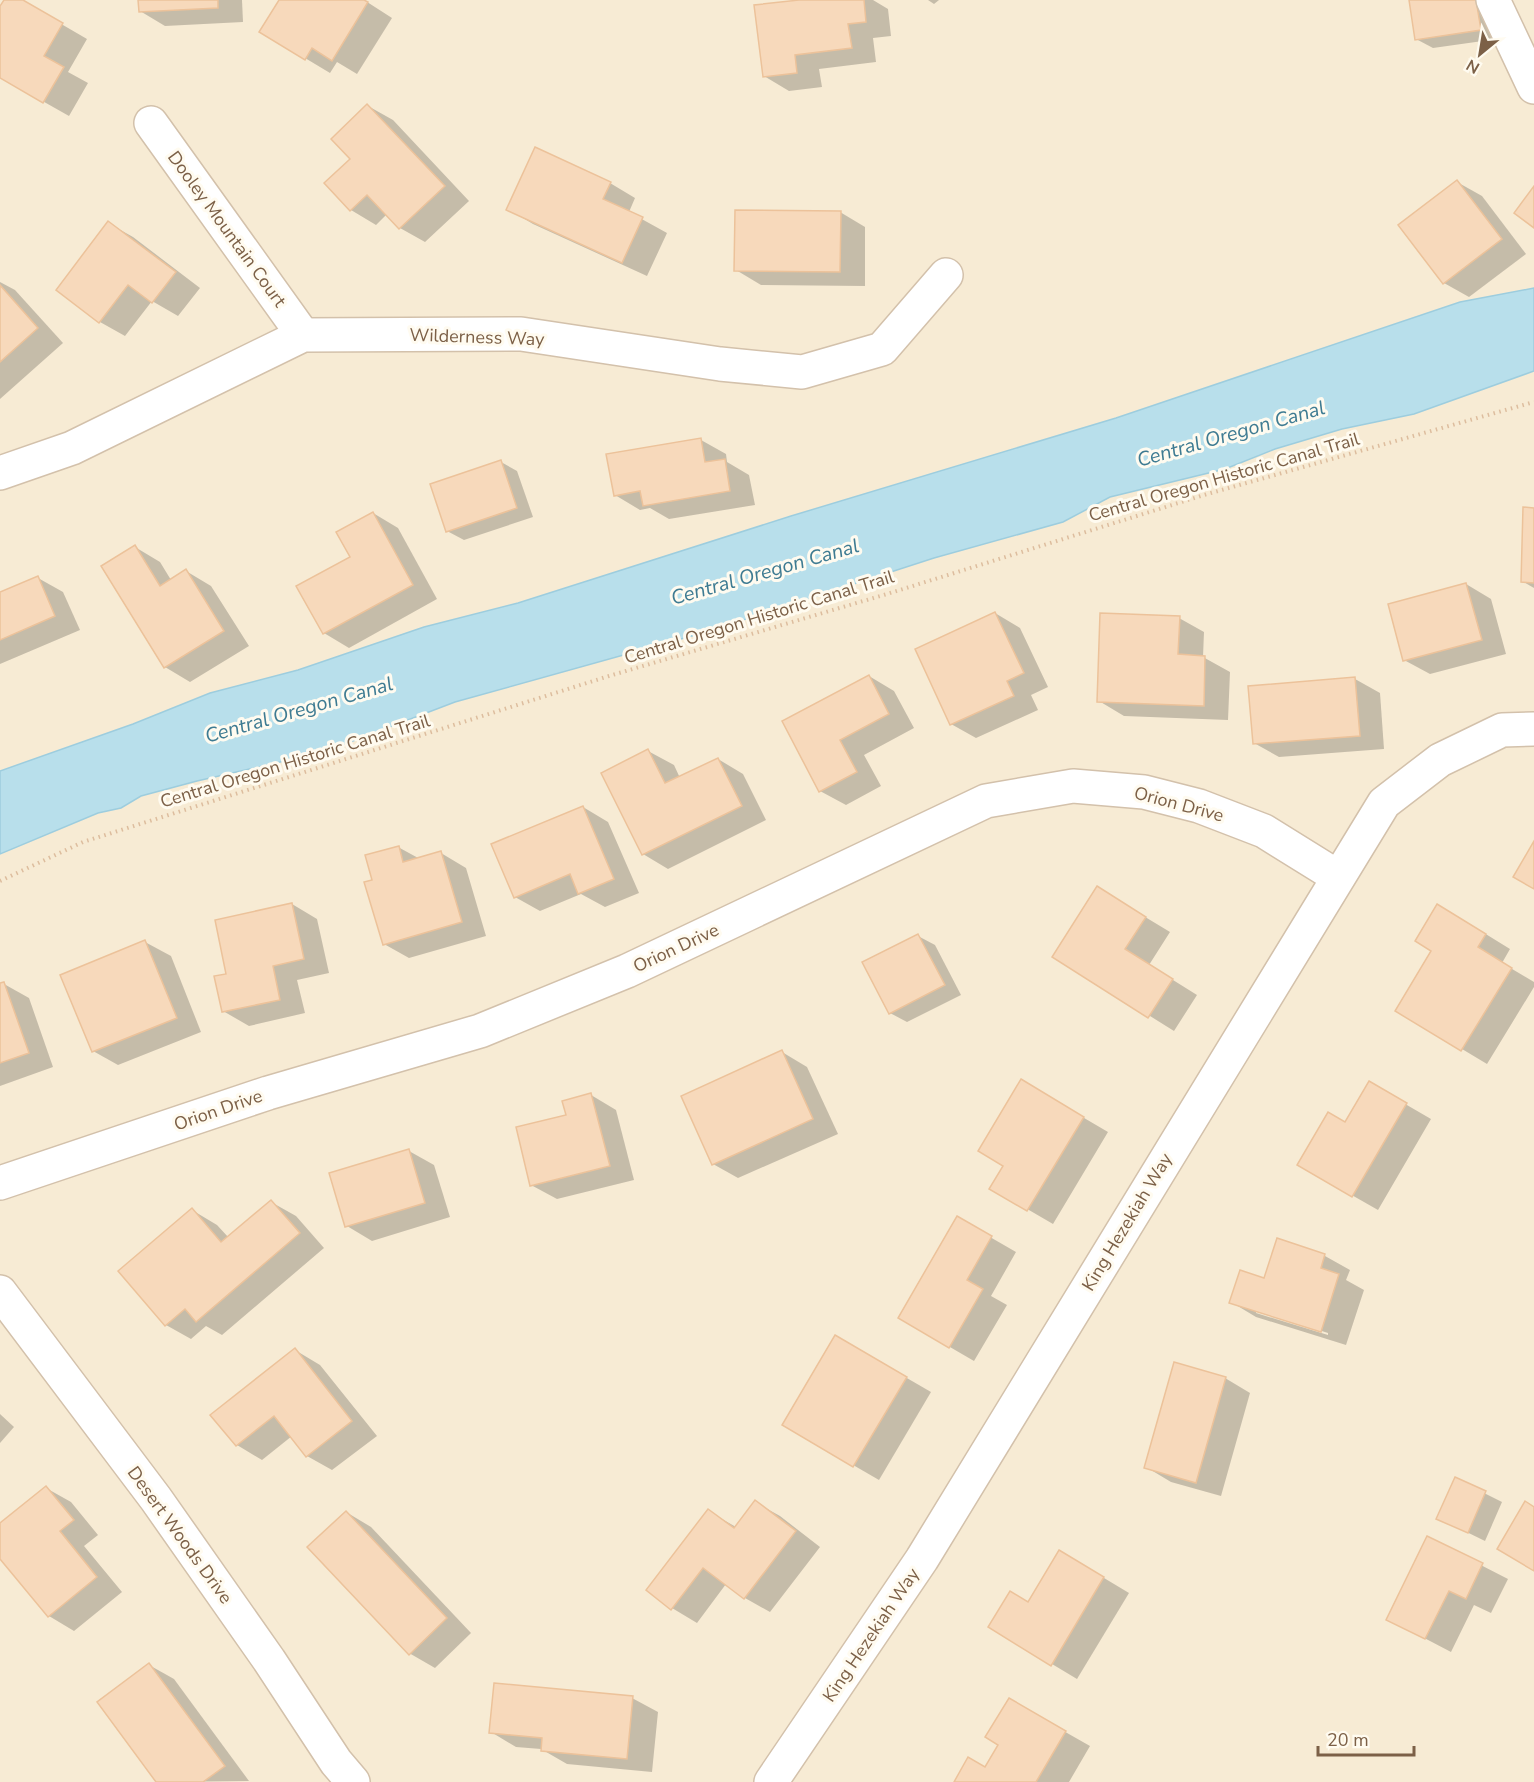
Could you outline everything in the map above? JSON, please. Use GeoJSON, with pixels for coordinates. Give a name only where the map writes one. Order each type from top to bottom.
{"type":"FeatureCollection","features":[{"type":"Feature","properties":{"kind":"street"},"geometry":{"type":"LineString","coordinates":[[1493,0],[1534,87]]}},
{"type":"Feature","properties":{"kind":"street","name":"Dooley Mountain Court"},"geometry":{"type":"LineString","coordinates":[[151,123],[303,335]]}},
{"type":"Feature","properties":{"kind":"street","name":"Wilderness Way"},"geometry":{"type":"LineString","coordinates":[[0,473],[72,448],[303,335],[521,334],[720,364],[802,372],[882,349],[945,275]]}},
{"type":"Feature","properties":{"kind":"street","name":"King Hezekiah Way"},"geometry":{"type":"LineString","coordinates":[[771,1782],[922,1558],[1384,803],[1440,760],[1502,730],[1534,729]]}},
{"type":"Feature","properties":{"kind":"street","name":"Orion Drive"},"geometry":{"type":"LineString","coordinates":[[0,1183],[268,1093],[480,1031],[627,971],[986,801],[1073,786],[1144,792],[1199,806],[1264,831],[1338,877]]}},
{"type":"Feature","properties":{"kind":"street","name":"Desert Woods Drive"},"geometry":{"type":"LineString","coordinates":[[0,1292],[156,1499],[269,1660],[336,1762],[353,1782]]}},
{"type":"Feature","properties":{"kind":"path","name":"Central Oregon Historic Canal Trail"},"geometry":{"type":"LineString","coordinates":[[0,881],[83,842],[609,676],[887,594],[1204,495],[1534,402]]}},
{"type":"Feature","properties":{"kind":"shaded area"},"geometry":{"type":"Polygon","coordinates":[[[0,0],[1534,0],[1534,1782],[0,1782],[0,0]]]}},
{"type":"Feature","properties":{"kind":"water","name":"Central Oregon Canal"},"geometry":{"type":"Polygon","coordinates":[[[1534,288],[1534,371],[1414,414],[1342,429],[1275,449],[1225,469],[1110,497],[1063,522],[934,558],[706,632],[455,702],[324,752],[141,796],[121,808],[98,813],[0,854],[0,771],[133,724],[210,693],[298,670],[424,627],[518,603],[791,516],[1116,418],[1460,302],[1534,288]]]}},
{"type":"Feature","properties":{"kind":"building"},"geometry":{"type":"Polygon","coordinates":[[[4,0],[23,0],[63,23],[44,56],[64,67],[43,103],[0,78],[0,6],[4,0]]]}},
{"type":"Feature","properties":{"kind":"building"},"geometry":{"type":"Polygon","coordinates":[[[138,0],[218,0],[218,8],[139,12],[138,0]]]}},
{"type":"Feature","properties":{"kind":"building"},"geometry":{"type":"Polygon","coordinates":[[[279,0],[364,0],[368,2],[332,61],[312,48],[305,60],[259,32],[279,0]]]}},
{"type":"Feature","properties":{"kind":"building"},"geometry":{"type":"Polygon","coordinates":[[[799,0],[864,0],[866,22],[848,24],[852,48],[795,55],[797,73],[763,77],[754,5],[799,0]]]}},
{"type":"Feature","properties":{"kind":"building"},"geometry":{"type":"Polygon","coordinates":[[[1409,0],[1476,0],[1481,30],[1415,40],[1409,0]]]}},
{"type":"Feature","properties":{"kind":"building"},"geometry":{"type":"Polygon","coordinates":[[[367,104],[445,186],[399,229],[367,195],[350,211],[324,183],[350,159],[331,139],[367,104]]]}},
{"type":"Feature","properties":{"kind":"building"},"geometry":{"type":"Polygon","coordinates":[[[535,147],[611,182],[603,199],[643,217],[622,263],[506,210],[535,147]]]}},
{"type":"Feature","properties":{"kind":"building"},"geometry":{"type":"Polygon","coordinates":[[[1457,180],[1502,239],[1443,284],[1398,225],[1457,180]]]}},
{"type":"Feature","properties":{"kind":"building"},"geometry":{"type":"Polygon","coordinates":[[[1534,186],[1534,228],[1514,213],[1534,186]]]}},
{"type":"Feature","properties":{"kind":"building"},"geometry":{"type":"Polygon","coordinates":[[[735,210],[841,211],[840,272],[734,271],[735,210]]]}},
{"type":"Feature","properties":{"kind":"building"},"geometry":{"type":"Polygon","coordinates":[[[108,221],[176,272],[152,303],[128,285],[99,323],[56,290],[108,221]]]}},
{"type":"Feature","properties":{"kind":"building"},"geometry":{"type":"Polygon","coordinates":[[[0,285],[38,328],[0,362],[0,285]]]}},
{"type":"Feature","properties":{"kind":"building"},"geometry":{"type":"Polygon","coordinates":[[[701,438],[705,462],[725,459],[730,491],[643,506],[640,491],[614,496],[606,454],[701,438]]]}},
{"type":"Feature","properties":{"kind":"building"},"geometry":{"type":"Polygon","coordinates":[[[501,460],[517,508],[446,532],[430,484],[501,460]]]}},
{"type":"Feature","properties":{"kind":"building"},"geometry":{"type":"Polygon","coordinates":[[[1523,507],[1534,508],[1534,583],[1521,582],[1523,507]]]}},
{"type":"Feature","properties":{"kind":"building"},"geometry":{"type":"Polygon","coordinates":[[[373,512],[413,585],[323,634],[296,586],[350,557],[336,532],[373,512]]]}},
{"type":"Feature","properties":{"kind":"building"},"geometry":{"type":"Polygon","coordinates":[[[135,545],[160,586],[186,569],[224,631],[164,668],[101,566],[135,545]]]}},
{"type":"Feature","properties":{"kind":"building"},"geometry":{"type":"Polygon","coordinates":[[[38,576],[55,616],[0,640],[0,592],[38,576]]]}},
{"type":"Feature","properties":{"kind":"building"},"geometry":{"type":"Polygon","coordinates":[[[1466,583],[1482,640],[1403,661],[1388,604],[1466,583]]]}},
{"type":"Feature","properties":{"kind":"building"},"geometry":{"type":"Polygon","coordinates":[[[995,612],[1024,673],[1007,681],[1014,696],[950,725],[915,649],[995,612]]]}},
{"type":"Feature","properties":{"kind":"building"},"geometry":{"type":"Polygon","coordinates":[[[1100,613],[1180,616],[1178,654],[1205,656],[1204,706],[1097,702],[1100,613]]]}},
{"type":"Feature","properties":{"kind":"building"},"geometry":{"type":"Polygon","coordinates":[[[869,675],[889,714],[840,740],[857,772],[819,792],[782,721],[869,675]]]}},
{"type":"Feature","properties":{"kind":"building"},"geometry":{"type":"Polygon","coordinates":[[[1355,677],[1360,736],[1253,744],[1248,686],[1355,677]]]}},
{"type":"Feature","properties":{"kind":"building"},"geometry":{"type":"Polygon","coordinates":[[[648,749],[665,783],[718,758],[742,806],[642,855],[601,773],[648,749]]]}},
{"type":"Feature","properties":{"kind":"building"},"geometry":{"type":"Polygon","coordinates":[[[583,806],[614,879],[578,894],[570,874],[514,898],[491,844],[583,806]]]}},
{"type":"Feature","properties":{"kind":"building"},"geometry":{"type":"Polygon","coordinates":[[[1534,841],[1534,889],[1513,877],[1534,841]]]}},
{"type":"Feature","properties":{"kind":"building"},"geometry":{"type":"Polygon","coordinates":[[[399,846],[403,862],[441,851],[462,922],[383,945],[364,882],[372,880],[365,855],[399,846]]]}},
{"type":"Feature","properties":{"kind":"building"},"geometry":{"type":"Polygon","coordinates":[[[1097,886],[1146,917],[1125,949],[1173,979],[1148,1018],[1052,957],[1097,886]]]}},
{"type":"Feature","properties":{"kind":"building"},"geometry":{"type":"Polygon","coordinates":[[[292,903],[304,959],[273,966],[280,1000],[222,1012],[214,976],[226,974],[215,920],[292,903]]]}},
{"type":"Feature","properties":{"kind":"building"},"geometry":{"type":"Polygon","coordinates":[[[1437,904],[1486,934],[1478,947],[1512,968],[1461,1051],[1395,1011],[1431,951],[1415,941],[1437,904]]]}},
{"type":"Feature","properties":{"kind":"building"},"geometry":{"type":"Polygon","coordinates":[[[918,934],[945,985],[889,1014],[862,962],[918,934]]]}},
{"type":"Feature","properties":{"kind":"building"},"geometry":{"type":"Polygon","coordinates":[[[145,940],[177,1018],[92,1052],[60,975],[145,940]]]}},
{"type":"Feature","properties":{"kind":"building"},"geometry":{"type":"Polygon","coordinates":[[[4,982],[29,1053],[0,1063],[0,983],[4,982]]]}},
{"type":"Feature","properties":{"kind":"building"},"geometry":{"type":"Polygon","coordinates":[[[782,1050],[813,1119],[712,1165],[681,1096],[782,1050]]]}},
{"type":"Feature","properties":{"kind":"building"},"geometry":{"type":"Polygon","coordinates":[[[1021,1079],[1084,1117],[1027,1211],[989,1189],[1003,1166],[978,1151],[1021,1079]]]}},
{"type":"Feature","properties":{"kind":"building"},"geometry":{"type":"Polygon","coordinates":[[[1369,1081],[1407,1103],[1352,1197],[1297,1165],[1328,1112],[1345,1122],[1369,1081]]]}},
{"type":"Feature","properties":{"kind":"building"},"geometry":{"type":"Polygon","coordinates":[[[591,1093],[610,1166],[530,1186],[516,1127],[566,1115],[562,1101],[591,1093]]]}},
{"type":"Feature","properties":{"kind":"building"},"geometry":{"type":"Polygon","coordinates":[[[409,1149],[425,1203],[345,1227],[329,1173],[409,1149]]]}},
{"type":"Feature","properties":{"kind":"building"},"geometry":{"type":"Polygon","coordinates":[[[271,1200],[300,1233],[196,1322],[185,1309],[165,1326],[118,1271],[192,1208],[221,1242],[271,1200]]]}},
{"type":"Feature","properties":{"kind":"building"},"geometry":{"type":"Polygon","coordinates":[[[957,1216],[992,1236],[967,1280],[983,1289],[949,1348],[898,1318],[957,1216]]]}},
{"type":"Feature","properties":{"kind":"building"},"geometry":{"type":"Polygon","coordinates":[[[1277,1238],[1325,1254],[1321,1268],[1339,1274],[1321,1332],[1229,1303],[1240,1270],[1264,1278],[1277,1238]]]}},
{"type":"Feature","properties":{"kind":"building"},"geometry":{"type":"Polygon","coordinates":[[[835,1335],[907,1377],[853,1467],[782,1425],[835,1335]]]}},
{"type":"Feature","properties":{"kind":"building"},"geometry":{"type":"Polygon","coordinates":[[[295,1348],[352,1421],[306,1457],[274,1416],[236,1446],[210,1415],[295,1348]]]}},
{"type":"Feature","properties":{"kind":"building"},"geometry":{"type":"Polygon","coordinates":[[[1174,1362],[1226,1377],[1196,1483],[1144,1468],[1174,1362]]]}},
{"type":"Feature","properties":{"kind":"building"},"geometry":{"type":"Polygon","coordinates":[[[1455,1477],[1486,1491],[1468,1533],[1436,1519],[1455,1477]]]}},
{"type":"Feature","properties":{"kind":"building"},"geometry":{"type":"Polygon","coordinates":[[[46,1486],[74,1520],[60,1531],[97,1577],[48,1617],[0,1559],[0,1523],[46,1486]]]}},
{"type":"Feature","properties":{"kind":"building"},"geometry":{"type":"Polygon","coordinates":[[[755,1500],[796,1531],[744,1599],[703,1568],[671,1610],[646,1590],[708,1509],[734,1528],[755,1500]]]}},
{"type":"Feature","properties":{"kind":"building"},"geometry":{"type":"Polygon","coordinates":[[[1525,1501],[1534,1507],[1534,1571],[1497,1549],[1525,1501]]]}},
{"type":"Feature","properties":{"kind":"building"},"geometry":{"type":"Polygon","coordinates":[[[346,1511],[447,1618],[409,1655],[307,1547],[346,1511]]]}},
{"type":"Feature","properties":{"kind":"building"},"geometry":{"type":"Polygon","coordinates":[[[1427,1536],[1483,1563],[1466,1599],[1449,1591],[1425,1639],[1386,1620],[1427,1536]]]}},
{"type":"Feature","properties":{"kind":"building"},"geometry":{"type":"Polygon","coordinates":[[[1059,1550],[1104,1577],[1051,1666],[988,1627],[1010,1591],[1028,1602],[1059,1550]]]}},
{"type":"Feature","properties":{"kind":"building"},"geometry":{"type":"Polygon","coordinates":[[[149,1663],[225,1766],[203,1782],[156,1782],[97,1702],[149,1663]]]}},
{"type":"Feature","properties":{"kind":"building"},"geometry":{"type":"Polygon","coordinates":[[[494,1683],[633,1696],[627,1759],[541,1751],[542,1738],[489,1733],[494,1683]]]}},
{"type":"Feature","properties":{"kind":"building"},"geometry":{"type":"Polygon","coordinates":[[[1009,1698],[1066,1731],[1036,1782],[954,1782],[968,1757],[985,1767],[998,1745],[985,1737],[1009,1698]]]}}]}
